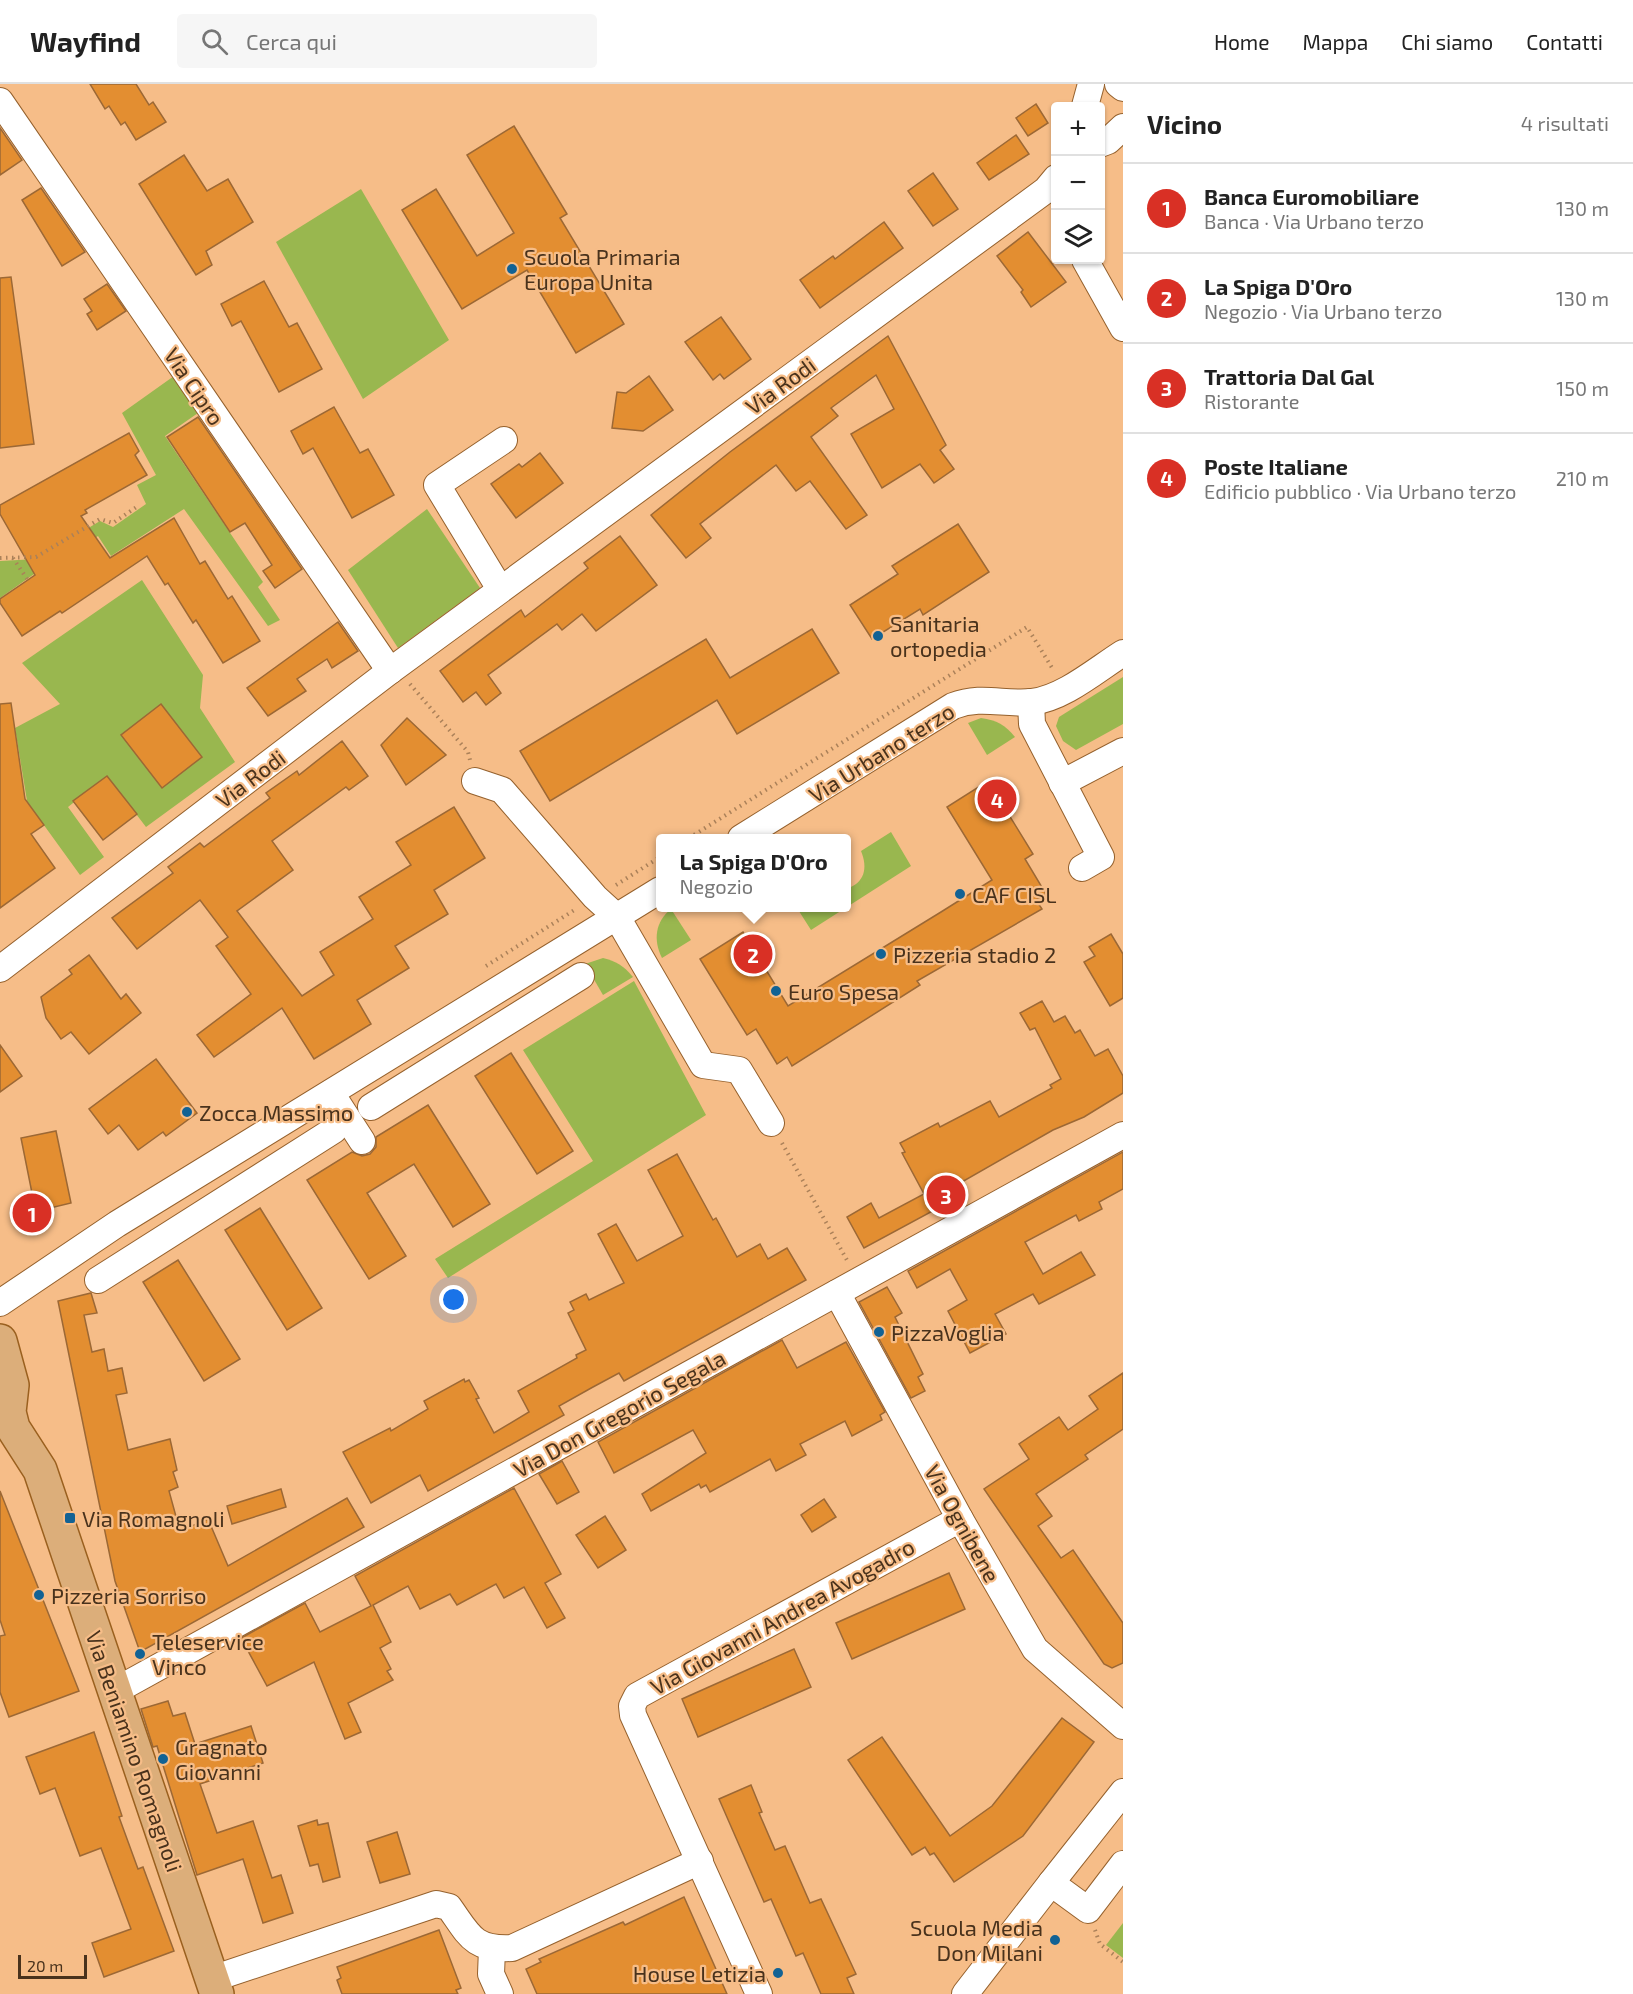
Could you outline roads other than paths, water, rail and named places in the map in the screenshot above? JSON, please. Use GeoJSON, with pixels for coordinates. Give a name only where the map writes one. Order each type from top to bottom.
{"type":"FeatureCollection","features":[{"type":"Feature","properties":{"kind":"main road","name":"Via Beniamino Romagnoli"},"geometry":{"type":"LineString","coordinates":[[0,1341],[12,1385],[9,1412],[12,1428],[40,1470],[214,1986]]}},
{"type":"Feature","properties":{"kind":"street"},"geometry":{"type":"LineString","coordinates":[[1086,102],[1091,84]]}},
{"type":"Feature","properties":{"kind":"street"},"geometry":{"type":"LineString","coordinates":[[1118,84],[1123,88]]}},
{"type":"Feature","properties":{"kind":"street","name":"Via Cipro"},"geometry":{"type":"LineString","coordinates":[[0,101],[390,671]]}},
{"type":"Feature","properties":{"kind":"street"},"geometry":{"type":"LineString","coordinates":[[1105,141],[1123,127]]}},
{"type":"Feature","properties":{"kind":"street","name":"Via Rodi"},"geometry":{"type":"LineString","coordinates":[[0,969],[500,589],[1051,193]]}},
{"type":"Feature","properties":{"kind":"street"},"geometry":{"type":"LineString","coordinates":[[1087,264],[1123,328]]}},
{"type":"Feature","properties":{"kind":"street"},"geometry":{"type":"LineString","coordinates":[[500,589],[437,485],[504,440]]}},
{"type":"Feature","properties":{"kind":"street","name":"Via Urbano terzo"},"geometry":{"type":"LineString","coordinates":[[747,834],[953,706],[985,699],[1031,702],[1065,689],[1123,653]]}},
{"type":"Feature","properties":{"kind":"street"},"geometry":{"type":"LineString","coordinates":[[1031,702],[1032,724],[1101,857],[1082,868]]}},
{"type":"Feature","properties":{"kind":"street"},"geometry":{"type":"LineString","coordinates":[[1062,783],[1123,751]]}},
{"type":"Feature","properties":{"kind":"street"},"geometry":{"type":"LineString","coordinates":[[475,781],[502,790],[595,897],[617,917],[703,1065],[739,1070],[771,1123]]}},
{"type":"Feature","properties":{"kind":"street"},"geometry":{"type":"LineString","coordinates":[[0,1303],[117,1224],[656,893]]}},
{"type":"Feature","properties":{"kind":"street"},"geometry":{"type":"LineString","coordinates":[[535,967],[552,994]]}},
{"type":"Feature","properties":{"kind":"street"},"geometry":{"type":"LineString","coordinates":[[371,1107],[581,976]]}},
{"type":"Feature","properties":{"kind":"street"},"geometry":{"type":"LineString","coordinates":[[394,1054],[412,1082]]}},
{"type":"Feature","properties":{"kind":"street"},"geometry":{"type":"LineString","coordinates":[[331,1093],[362,1141]]}},
{"type":"Feature","properties":{"kind":"street"},"geometry":{"type":"LineString","coordinates":[[276,1126],[295,1155]]}},
{"type":"Feature","properties":{"kind":"street"},"geometry":{"type":"LineString","coordinates":[[98,1280],[334,1130]]}},
{"type":"Feature","properties":{"kind":"street","name":"Via Don Gregorio Segala"},"geometry":{"type":"LineString","coordinates":[[115,1692],[1123,1135]]}},
{"type":"Feature","properties":{"kind":"street"},"geometry":{"type":"LineString","coordinates":[[117,1224],[138,1255]]}},
{"type":"Feature","properties":{"kind":"street","name":"Via Ognibene"},"geometry":{"type":"LineString","coordinates":[[837,1293],[960,1519],[1035,1650],[1123,1726]]}},
{"type":"Feature","properties":{"kind":"street","name":"Via Giovanni Andrea Avogadro"},"geometry":{"type":"LineString","coordinates":[[759,1994],[633,1715],[632,1707],[637,1696],[960,1519]]}},
{"type":"Feature","properties":{"kind":"street"},"geometry":{"type":"LineString","coordinates":[[965,1994],[1123,1792]]}},
{"type":"Feature","properties":{"kind":"street"},"geometry":{"type":"LineString","coordinates":[[214,1986],[436,1904],[449,1907],[471,1940],[492,1949],[512,1948],[700,1861]]}},
{"type":"Feature","properties":{"kind":"street"},"geometry":{"type":"LineString","coordinates":[[1051,1883],[1088,1911],[1123,1864]]}},
{"type":"Feature","properties":{"kind":"street"},"geometry":{"type":"LineString","coordinates":[[492,1949],[491,1974],[501,1994]]}},
{"type":"Feature","properties":{"kind":"place","name":"Scuola Primaria Europa Unita"},"geometry":{"type":"Point","coordinates":[512,269]}},
{"type":"Feature","properties":{"kind":"place","name":"Sanitaria ortopedia"},"geometry":{"type":"Point","coordinates":[878,636]}},
{"type":"Feature","properties":{"kind":"place","name":"Poste Italiane"},"geometry":{"type":"Point","coordinates":[997,799]}},
{"type":"Feature","properties":{"kind":"place","name":"CAF CISL"},"geometry":{"type":"Point","coordinates":[960,894]}},
{"type":"Feature","properties":{"kind":"place","name":"La Spiga D'Oro"},"geometry":{"type":"Point","coordinates":[753,954]}},
{"type":"Feature","properties":{"kind":"place","name":"Pizzeria stadio 2"},"geometry":{"type":"Point","coordinates":[881,954]}},
{"type":"Feature","properties":{"kind":"place","name":"Euro Spesa"},"geometry":{"type":"Point","coordinates":[776,991]}},
{"type":"Feature","properties":{"kind":"place","name":"Zocca Massimo"},"geometry":{"type":"Point","coordinates":[187,1112]}},
{"type":"Feature","properties":{"kind":"place","name":"Trattoria Dal Gal"},"geometry":{"type":"Point","coordinates":[946,1195]}},
{"type":"Feature","properties":{"kind":"place","name":"Banca Euromobiliare"},"geometry":{"type":"Point","coordinates":[32,1213]}},
{"type":"Feature","properties":{"kind":"place","name":"PizzaVoglia"},"geometry":{"type":"Point","coordinates":[879,1332]}},
{"type":"Feature","properties":{"kind":"place","name":"Via Romagnoli"},"geometry":{"type":"Point","coordinates":[70,1518]}},
{"type":"Feature","properties":{"kind":"place","name":"Pizzeria Sorriso"},"geometry":{"type":"Point","coordinates":[39,1595]}},
{"type":"Feature","properties":{"kind":"place","name":"Teleservice Vinco"},"geometry":{"type":"Point","coordinates":[140,1654]}},
{"type":"Feature","properties":{"kind":"place","name":"Gragnato Giovanni"},"geometry":{"type":"Point","coordinates":[163,1759]}},
{"type":"Feature","properties":{"kind":"place","name":"Scuola Media Don Milani"},"geometry":{"type":"Point","coordinates":[1055,1940]}},
{"type":"Feature","properties":{"kind":"place","name":"House Letizia"},"geometry":{"type":"Point","coordinates":[778,1973]}}]}
